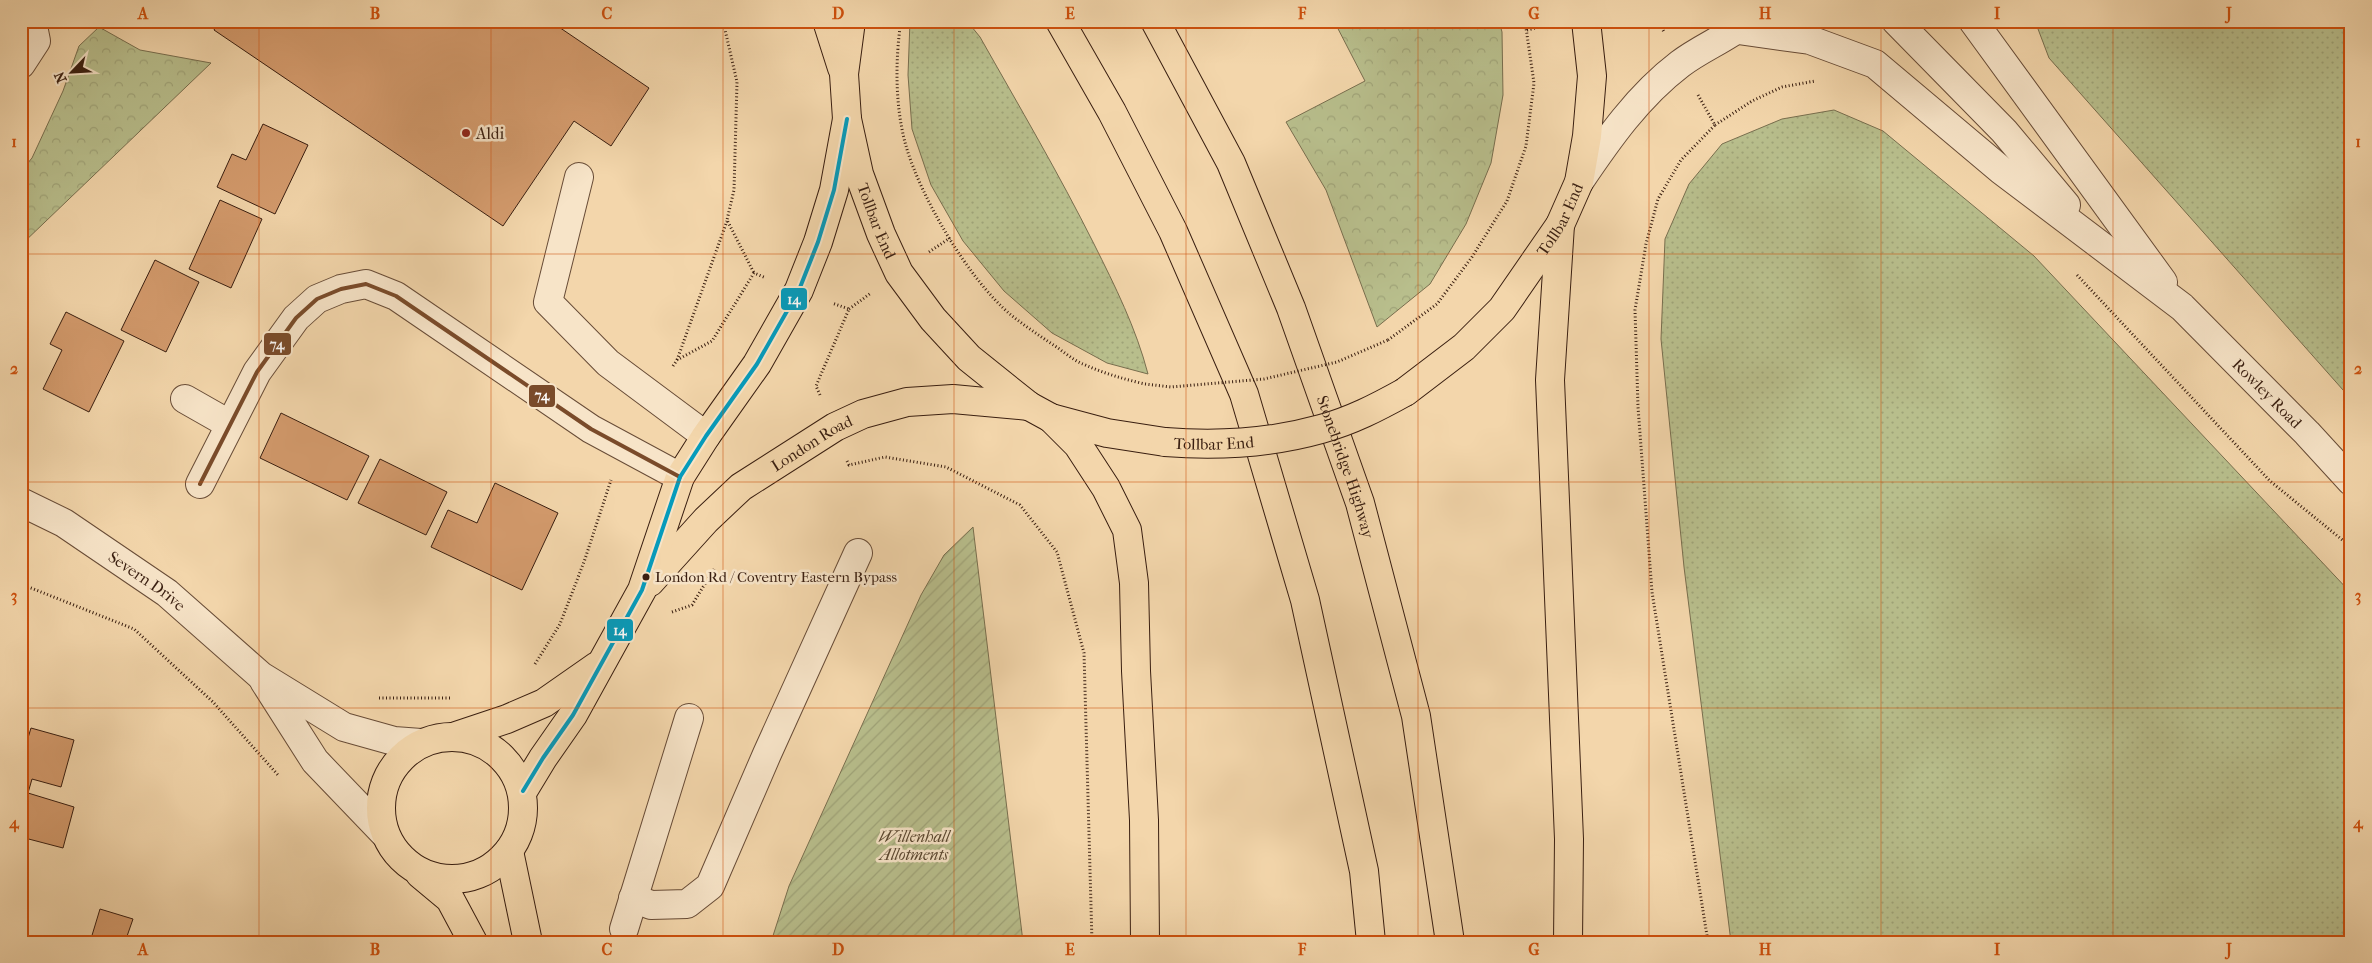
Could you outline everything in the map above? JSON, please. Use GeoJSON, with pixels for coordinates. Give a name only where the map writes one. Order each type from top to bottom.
{"type":"FeatureCollection","features":[{"type":"Feature","properties":{"kind":"main road"},"geometry":{"type":"LineString","coordinates":[[827,21],[844,74]]}},
{"type":"Feature","properties":{"kind":"main road","name":"Tollbar End"},"geometry":{"type":"LineString","coordinates":[[851,21],[844,74],[847,119],[859,174],[881,234],[899,273],[933,319],[968,358],[1040,412],[1108,433],[1165,442],[1194,444],[1250,442],[1321,429],[1369,412],[1405,392],[1464,347],[1502,309],[1560,225],[1579,182],[1587,136],[1592,76],[1586,21]]}},
{"type":"Feature","properties":{"kind":"main road"},"geometry":{"type":"LineString","coordinates":[[1060,21],[1112,112],[1173,231],[1244,394],[1305,600],[1364,870],[1371,942]]}},
{"type":"Feature","properties":{"kind":"main road","name":"Stonebridge Highway"},"geometry":{"type":"LineString","coordinates":[[1155,21],[1231,163],[1291,308],[1360,503],[1416,716],[1450,942]]}},
{"type":"Feature","properties":{"kind":"main road","name":"London Road"},"geometry":{"type":"LineString","coordinates":[[523,791],[572,715],[642,590],[680,477],[706,436],[757,364],[799,290],[818,242],[834,190],[847,119]]}},
{"type":"Feature","properties":{"kind":"main road"},"geometry":{"type":"LineString","coordinates":[[1560,225],[1550,380],[1569,839],[1568,942]]}},
{"type":"Feature","properties":{"kind":"main road","name":"London Road"},"geometry":{"type":"LineString","coordinates":[[642,590],[706,520],[741,487],[834,426],[877,409],[907,402],[953,399],[1040,412]]}},
{"type":"Feature","properties":{"kind":"main road"},"geometry":{"type":"LineString","coordinates":[[1040,412],[1083,452],[1106,488],[1127,530],[1134,582],[1136,671],[1144,820],[1145,942]]}},
{"type":"Feature","properties":{"kind":"main road","name":"London Road"},"geometry":{"type":"LineString","coordinates":[[456,736],[507,719],[544,703],[601,663]]}},
{"type":"Feature","properties":{"kind":"main road"},"geometry":{"type":"LineString","coordinates":[[415,870],[440,879],[466,879],[490,869],[509,851],[516,839],[522,821],[523,791],[513,770],[494,750],[476,740],[456,736],[438,737],[421,743],[399,759],[385,781],[380,808],[385,834],[397,854],[415,870],[450,899],[473,942]]}},
{"type":"Feature","properties":{"kind":"main road"},"geometry":{"type":"LineString","coordinates":[[509,851],[528,942]]}},
{"type":"Feature","properties":{"kind":"street"},"geometry":{"type":"LineString","coordinates":[[21,64],[36,41],[32,21]]}},
{"type":"Feature","properties":{"kind":"street"},"geometry":{"type":"LineString","coordinates":[[1896,21],[2004,131],[2098,242]]}},
{"type":"Feature","properties":{"kind":"street"},"geometry":{"type":"LineString","coordinates":[[1974,22],[2182,307]]}},
{"type":"Feature","properties":{"kind":"street"},"geometry":{"type":"LineString","coordinates":[[1579,182],[1611,134],[1645,95],[1681,63],[1743,26],[1810,40],[1875,64],[2001,170],[2182,307]]}},
{"type":"Feature","properties":{"kind":"street"},"geometry":{"type":"LineString","coordinates":[[579,177],[548,302],[608,363],[706,436]]}},
{"type":"Feature","properties":{"kind":"street"},"geometry":{"type":"LineString","coordinates":[[200,484],[257,372],[296,318],[318,298],[366,284],[396,296],[592,429],[680,477]]}},
{"type":"Feature","properties":{"kind":"street","name":"Rowley Road"},"geometry":{"type":"LineString","coordinates":[[2182,307],[2307,433],[2351,481]]}},
{"type":"Feature","properties":{"kind":"street"},"geometry":{"type":"LineString","coordinates":[[185,399],[230,424]]}},
{"type":"Feature","properties":{"kind":"street","name":"Severn Drive"},"geometry":{"type":"LineString","coordinates":[[21,502],[64,523],[167,593],[261,676],[344,727],[394,741],[421,743]]}},
{"type":"Feature","properties":{"kind":"street"},"geometry":{"type":"LineString","coordinates":[[633,898],[651,905],[687,904],[710,886],[767,754],[858,553]]}},
{"type":"Feature","properties":{"kind":"street","name":"Severn Drive"},"geometry":{"type":"LineString","coordinates":[[261,676],[315,761],[385,834]]}},
{"type":"Feature","properties":{"kind":"street"},"geometry":{"type":"LineString","coordinates":[[624,929],[690,718]]}},
{"type":"Feature","properties":{"kind":"path"},"geometry":{"type":"LineString","coordinates":[[653,396],[677,360],[728,220],[734,190],[737,82],[723,21]]}},
{"type":"Feature","properties":{"kind":"path"},"geometry":{"type":"LineString","coordinates":[[901,21],[896,50],[898,94],[905,144],[922,190],[950,238],[978,280],[1010,314],[1081,364],[1118,378],[1170,387],[1264,379],[1337,362],[1388,340],[1437,304],[1472,257],[1507,201],[1526,146],[1534,84],[1526,21]]}},
{"type":"Feature","properties":{"kind":"path"},"geometry":{"type":"LineString","coordinates":[[1658,21],[1663,31]]}},
{"type":"Feature","properties":{"kind":"path"},"geometry":{"type":"LineString","coordinates":[[1527,30],[1541,27]]}},
{"type":"Feature","properties":{"kind":"path"},"geometry":{"type":"LineString","coordinates":[[1708,942],[1652,592],[1638,407],[1635,310],[1646,244],[1658,200],[1681,160],[1715,125],[1752,100],[1782,87],[1818,81]]}},
{"type":"Feature","properties":{"kind":"path"},"geometry":{"type":"LineString","coordinates":[[1698,94],[1715,125]]}},
{"type":"Feature","properties":{"kind":"path"},"geometry":{"type":"LineString","coordinates":[[728,220],[754,274],[761,276]]}},
{"type":"Feature","properties":{"kind":"path"},"geometry":{"type":"LineString","coordinates":[[939,246],[950,238]]}},
{"type":"Feature","properties":{"kind":"path"},"geometry":{"type":"LineString","coordinates":[[2071,270],[2270,481],[2351,547]]}},
{"type":"Feature","properties":{"kind":"path"},"geometry":{"type":"LineString","coordinates":[[677,360],[712,341],[754,274]]}},
{"type":"Feature","properties":{"kind":"path"},"geometry":{"type":"LineString","coordinates":[[819,394],[816,386],[849,309],[862,300]]}},
{"type":"Feature","properties":{"kind":"path"},"geometry":{"type":"LineString","coordinates":[[835,304],[849,309]]}},
{"type":"Feature","properties":{"kind":"path"},"geometry":{"type":"LineString","coordinates":[[534,666],[560,624],[584,562],[622,445]]}},
{"type":"Feature","properties":{"kind":"path"},"geometry":{"type":"LineString","coordinates":[[846,459],[849,465],[885,458],[946,467],[1020,505],[1056,552],[1084,653],[1092,942]]}},
{"type":"Feature","properties":{"kind":"path"},"geometry":{"type":"LineString","coordinates":[[21,584],[134,629],[212,702],[282,779]]}},
{"type":"Feature","properties":{"kind":"path"},"geometry":{"type":"LineString","coordinates":[[356,730],[374,698],[457,698]]}},
{"type":"Feature","properties":{"kind":"green space"},"geometry":{"type":"Polygon","coordinates":[[[910,21],[967,21],[980,37],[1053,166],[1102,260],[1131,324],[1148,374],[1107,363],[1052,333],[1004,291],[963,241],[931,185],[912,129],[908,75],[910,21]]]}},
{"type":"Feature","properties":{"kind":"green space"},"geometry":{"type":"Polygon","coordinates":[[[1334,21],[1499,21],[1502,32],[1503,95],[1491,163],[1466,224],[1430,284],[1377,327],[1326,190],[1286,122],[1365,81],[1334,21]]]}},
{"type":"Feature","properties":{"kind":"green space"},"geometry":{"type":"Polygon","coordinates":[[[2035,21],[2351,21],[2351,399],[2049,58],[2035,21]]]}},
{"type":"Feature","properties":{"kind":"green space"},"geometry":{"type":"Polygon","coordinates":[[[99,27],[140,50],[211,63],[21,245],[21,171],[32,158],[63,91],[79,46],[99,27]]]}},
{"type":"Feature","properties":{"kind":"green space"},"geometry":{"type":"Polygon","coordinates":[[[1834,110],[1883,131],[2034,256],[2351,593],[2351,942],[1731,942],[1684,567],[1661,339],[1665,239],[1689,184],[1722,144],[1782,119],[1834,110]]]}},
{"type":"Feature","properties":{"kind":"green space","name":"Willenhall Allotments"},"geometry":{"type":"Polygon","coordinates":[[[973,527],[1023,942],[771,942],[789,886],[921,595],[944,555],[973,527]]]}},
{"type":"Feature","properties":{"kind":"building","name":"Aldi"},"geometry":{"type":"Polygon","coordinates":[[[219,21],[550,21],[649,88],[611,146],[574,121],[503,226],[214,30],[219,21]]]}},
{"type":"Feature","properties":{"kind":"building"},"geometry":{"type":"Polygon","coordinates":[[[263,124],[308,145],[275,214],[217,187],[232,154],[246,160],[263,124]]]}},
{"type":"Feature","properties":{"kind":"building"},"geometry":{"type":"Polygon","coordinates":[[[220,200],[262,219],[231,288],[189,269],[220,200]]]}},
{"type":"Feature","properties":{"kind":"building"},"geometry":{"type":"Polygon","coordinates":[[[155,260],[199,282],[166,352],[121,330],[155,260]]]}},
{"type":"Feature","properties":{"kind":"building"},"geometry":{"type":"Polygon","coordinates":[[[66,312],[124,341],[89,412],[43,389],[62,350],[50,344],[66,312]]]}},
{"type":"Feature","properties":{"kind":"building"},"geometry":{"type":"Polygon","coordinates":[[[281,413],[369,456],[347,500],[260,458],[281,413]]]}},
{"type":"Feature","properties":{"kind":"building"},"geometry":{"type":"Polygon","coordinates":[[[380,459],[447,492],[426,535],[358,503],[380,459]]]}},
{"type":"Feature","properties":{"kind":"building"},"geometry":{"type":"Polygon","coordinates":[[[495,483],[558,513],[522,590],[431,547],[448,510],[477,523],[495,483]]]}},
{"type":"Feature","properties":{"kind":"building"},"geometry":{"type":"Polygon","coordinates":[[[31,728],[74,740],[61,787],[32,779],[28,793],[74,807],[63,848],[21,837],[21,761],[31,728]]]}},
{"type":"Feature","properties":{"kind":"building"},"geometry":{"type":"Polygon","coordinates":[[[100,909],[133,919],[125,942],[90,942],[100,909]]]}},
{"type":"Feature","properties":{"kind":"transit line","name":"14"},"geometry":{"type":"LineString","coordinates":[[523,791],[573,715],[642,590],[680,477],[706,436],[757,364],[799,290],[818,242],[834,190],[847,119]]}},
{"type":"Feature","properties":{"kind":"transit line","name":"74"},"geometry":{"type":"LineString","coordinates":[[200,484],[257,372],[296,318],[317,299],[341,289],[366,284],[396,296],[591,429],[680,477]]}},
{"type":"Feature","properties":{"kind":"place","name":"Aldi"},"geometry":{"type":"Point","coordinates":[466,133]}},
{"type":"Feature","properties":{"kind":"place","name":"London Rd / Coventry Eastern Bypass"},"geometry":{"type":"Point","coordinates":[646,577]}}]}
